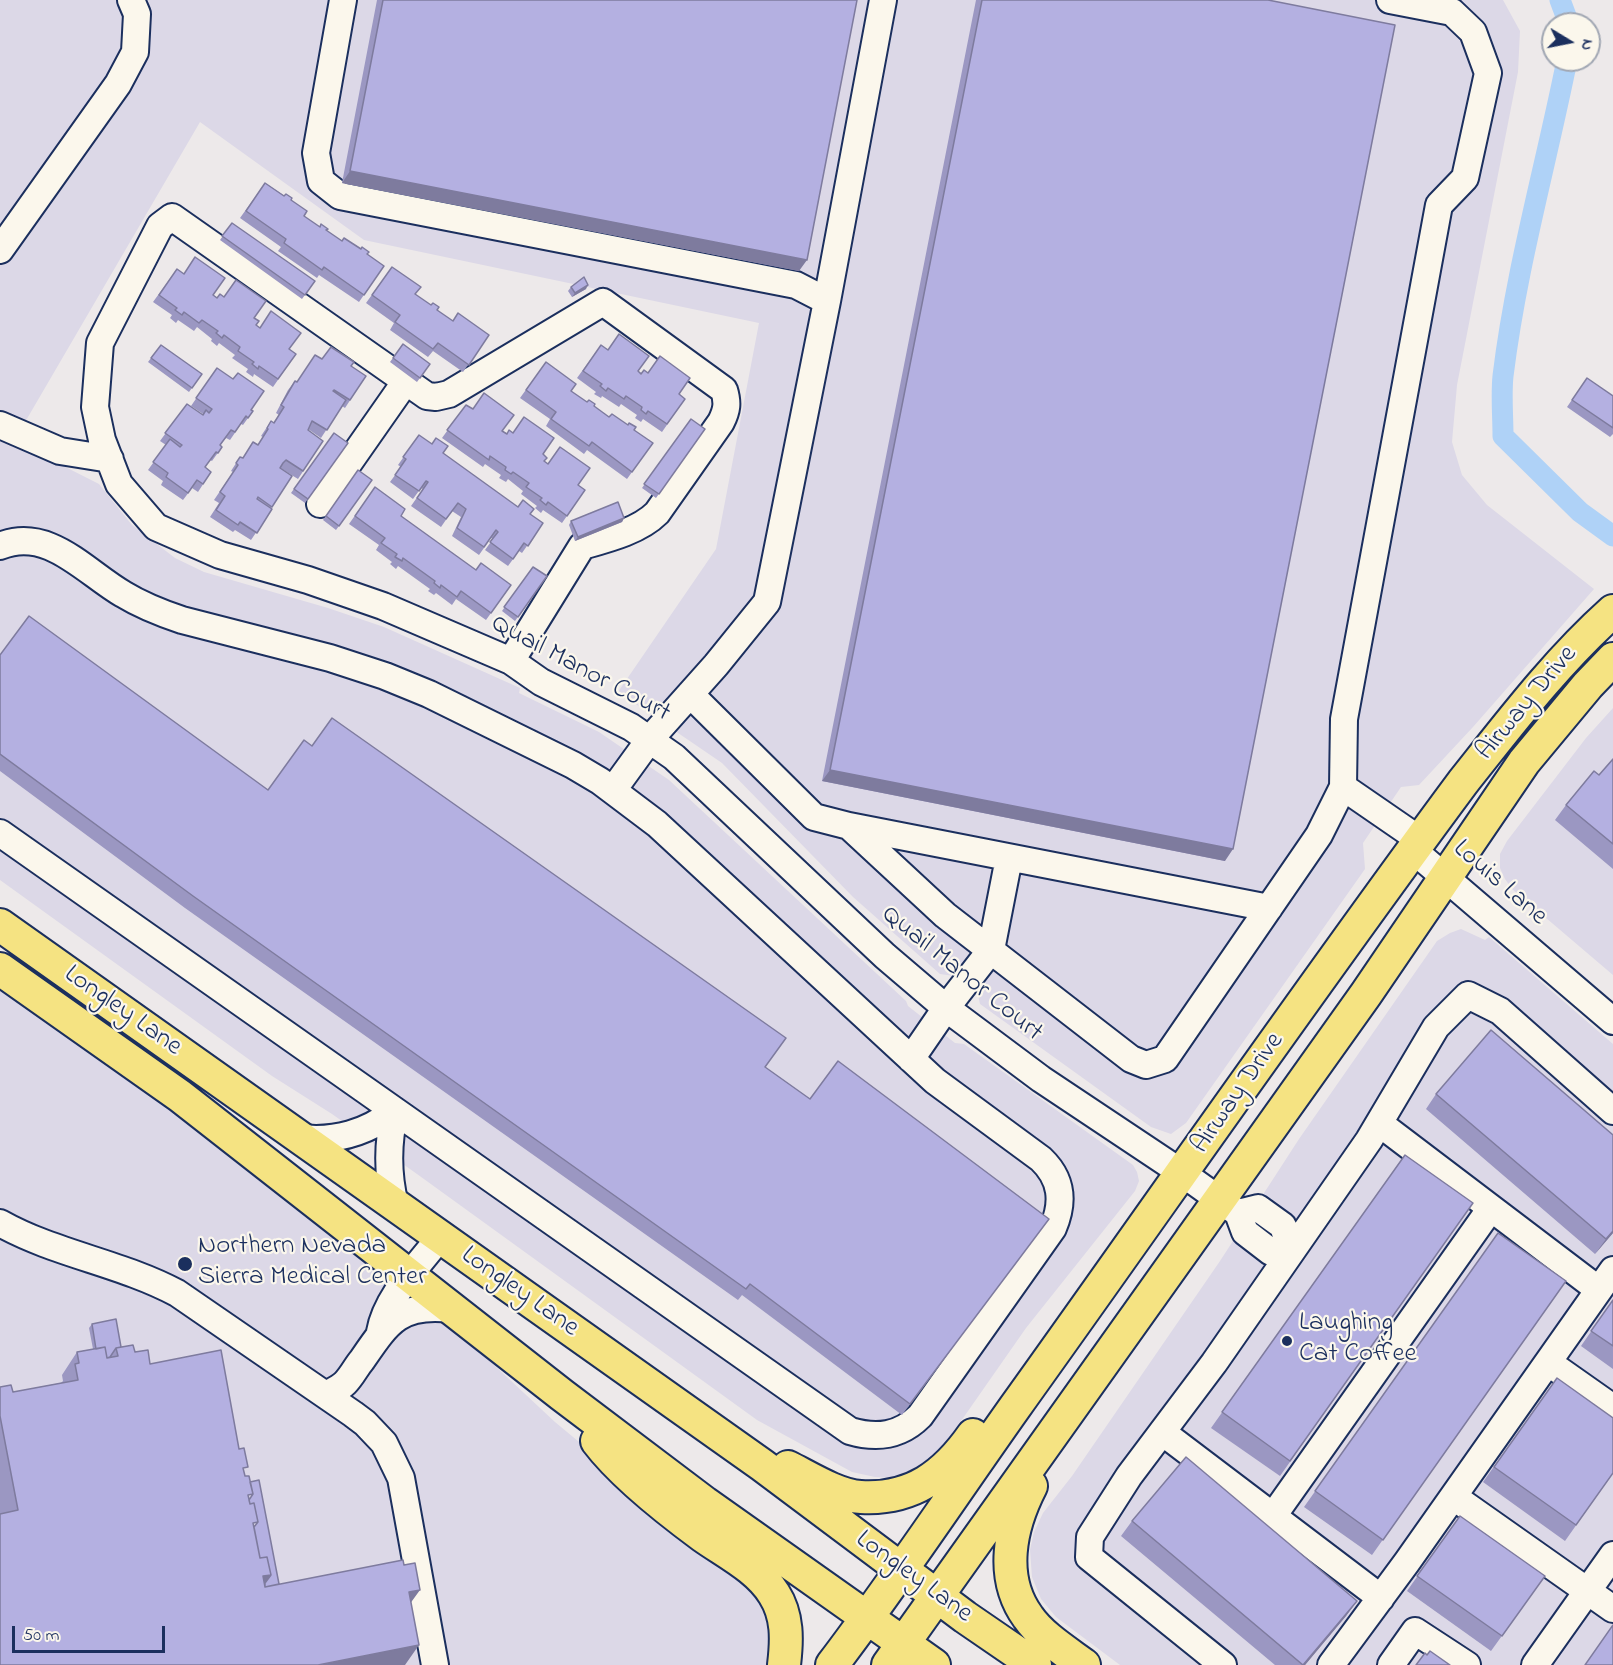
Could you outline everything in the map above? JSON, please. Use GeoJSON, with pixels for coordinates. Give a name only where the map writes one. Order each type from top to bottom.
{"type":"FeatureCollection","features":[{"type":"Feature","properties":{"kind":"main road","name":"Airway Drive"},"geometry":{"type":"LineString","coordinates":[[832,1665],[885,1594],[1122,1257],[1417,845],[1519,711],[1566,657],[1613,611]]}},
{"type":"Feature","properties":{"kind":"main road","name":"Airway Drive"},"geometry":{"type":"LineString","coordinates":[[913,1632],[1073,1406],[1229,1206],[1366,994],[1524,762],[1581,693],[1613,659]]}},
{"type":"Feature","properties":{"kind":"main road","name":"Longley Lane"},"geometry":{"type":"LineString","coordinates":[[0,925],[698,1422],[762,1465],[885,1594],[934,1665]]}},
{"type":"Feature","properties":{"kind":"main road","name":"Longley Lane"},"geometry":{"type":"LineString","coordinates":[[0,969],[171,1089],[561,1395],[705,1503],[885,1594],[913,1632],[1035,1665]]}},
{"type":"Feature","properties":{"kind":"main road"},"geometry":{"type":"LineString","coordinates":[[698,1422],[833,1489],[860,1497],[908,1491],[931,1481],[950,1464],[967,1444],[1068,1301],[1103,1268],[1122,1257]]}},
{"type":"Feature","properties":{"kind":"main road"},"geometry":{"type":"LineString","coordinates":[[561,1395],[602,1448],[649,1493],[762,1578],[775,1596],[785,1621],[787,1640],[784,1665]]}},
{"type":"Feature","properties":{"kind":"main road"},"geometry":{"type":"LineString","coordinates":[[1073,1406],[1026,1496],[1014,1530],[1010,1552],[1010,1573],[1017,1597],[1028,1618],[1051,1640],[1084,1665]]}},
{"type":"Feature","properties":{"kind":"street"},"geometry":{"type":"LineString","coordinates":[[0,250],[118,84],[135,52],[137,14],[131,0]]}},
{"type":"Feature","properties":{"kind":"street"},"geometry":{"type":"LineString","coordinates":[[343,0],[316,153],[321,181],[340,196],[796,285],[827,301]]}},
{"type":"Feature","properties":{"kind":"street"},"geometry":{"type":"LineString","coordinates":[[613,790],[650,739],[716,665],[767,602],[884,0]]}},
{"type":"Feature","properties":{"kind":"street"},"geometry":{"type":"LineString","coordinates":[[849,826],[945,915],[1131,1059],[1146,1065],[1165,1059],[1319,835],[1343,787],[1344,719],[1439,205],[1465,178],[1488,73],[1473,32],[1452,12],[1390,0]]}},
{"type":"Feature","properties":{"kind":"street","name":"Quail Manor Court"},"geometry":{"type":"LineString","coordinates":[[406,381],[172,217],[160,226],[100,343],[94,407],[102,440],[119,484],[156,527],[220,555],[308,580],[383,606],[511,660],[541,682],[610,715],[650,739],[674,757],[885,956],[946,1008],[1041,1080],[1229,1206]]}},
{"type":"Feature","properties":{"kind":"street"},"geometry":{"type":"LineString","coordinates":[[320,504],[406,381],[427,396],[436,397],[449,394],[603,302],[724,390],[728,402],[721,422],[657,513],[647,523],[582,546],[511,660]]}},
{"type":"Feature","properties":{"kind":"street"},"geometry":{"type":"LineString","coordinates":[[0,425],[60,451],[110,459]]}},
{"type":"Feature","properties":{"kind":"street"},"geometry":{"type":"LineString","coordinates":[[0,546],[23,540],[43,543],[61,552],[120,593],[160,613],[330,658],[385,676],[429,694],[573,765],[613,790],[657,824],[951,1094],[1049,1166],[1058,1184],[1060,1206],[1053,1228],[920,1416],[903,1429],[884,1435],[861,1434],[841,1425],[0,833]]}},
{"type":"Feature","properties":{"kind":"street"},"geometry":{"type":"LineString","coordinates":[[690,694],[814,817],[849,826],[1269,908]]}},
{"type":"Feature","properties":{"kind":"street","name":"Louis Lane"},"geometry":{"type":"LineString","coordinates":[[1343,787],[1417,845],[1445,877],[1613,1021]]}},
{"type":"Feature","properties":{"kind":"street"},"geometry":{"type":"LineString","coordinates":[[911,1059],[946,1008],[991,950],[1009,858]]}},
{"type":"Feature","properties":{"kind":"street"},"geometry":{"type":"LineString","coordinates":[[1223,1665],[1089,1557],[1090,1537],[1130,1476],[1214,1363],[1379,1123],[1436,1027],[1468,995],[1500,1011],[1613,1111]]}},
{"type":"Feature","properties":{"kind":"street"},"geometry":{"type":"LineString","coordinates":[[300,1138],[316,1140],[347,1136],[374,1126],[395,1111]]}},
{"type":"Feature","properties":{"kind":"street"},"geometry":{"type":"LineString","coordinates":[[395,1111],[388,1159],[395,1205]]}},
{"type":"Feature","properties":{"kind":"street"},"geometry":{"type":"LineString","coordinates":[[1331,1665],[1454,1497],[1606,1280],[1491,1208],[1379,1123]]}},
{"type":"Feature","properties":{"kind":"street"},"geometry":{"type":"LineString","coordinates":[[1229,1206],[1245,1232],[1271,1252],[1291,1252]]}},
{"type":"Feature","properties":{"kind":"street"},"geometry":{"type":"LineString","coordinates":[[1273,1516],[1491,1208]]}},
{"type":"Feature","properties":{"kind":"street"},"geometry":{"type":"LineString","coordinates":[[0,1223],[31,1239],[149,1280],[177,1293],[326,1395],[375,1433],[391,1455],[401,1478],[435,1665]]}},
{"type":"Feature","properties":{"kind":"street"},"geometry":{"type":"LineString","coordinates":[[379,1335],[386,1309],[440,1237]]}},
{"type":"Feature","properties":{"kind":"street"},"geometry":{"type":"LineString","coordinates":[[326,1395],[346,1383],[379,1335],[395,1319],[405,1313],[425,1308],[451,1309]]}},
{"type":"Feature","properties":{"kind":"street"},"geometry":{"type":"LineString","coordinates":[[1549,1363],[1613,1408]]}},
{"type":"Feature","properties":{"kind":"street"},"geometry":{"type":"LineString","coordinates":[[1162,1432],[1381,1598]]}},
{"type":"Feature","properties":{"kind":"street"},"geometry":{"type":"LineString","coordinates":[[1454,1497],[1613,1609]]}},
{"type":"Feature","properties":{"kind":"street"},"geometry":{"type":"LineString","coordinates":[[1535,1665],[1613,1555]]}},
{"type":"Feature","properties":{"kind":"street"},"geometry":{"type":"LineString","coordinates":[[1391,1665],[1414,1631],[1467,1665]]}},
{"type":"Feature","properties":{"kind":"shaded area"},"geometry":{"type":"Polygon","coordinates":[[[0,0],[1503,0],[1520,31],[1518,72],[1457,385],[1452,442],[1462,475],[1487,505],[1594,589],[1419,785],[1401,787],[1363,843],[1365,869],[1186,1123],[1171,1134],[1151,1127],[980,1004],[978,995],[954,976],[940,974],[853,897],[722,763],[618,692],[716,549],[759,323],[364,240],[200,122],[14,441],[99,484],[132,525],[175,558],[204,572],[328,608],[384,627],[520,688],[519,693],[599,732],[669,780],[906,1001],[908,1006],[955,1043],[964,1044],[1133,1165],[1139,1181],[1135,1191],[1026,1328],[938,1454],[919,1467],[897,1478],[875,1477],[852,1472],[757,1420],[417,1174],[332,1114],[272,1076],[0,880],[0,0]]]}},
{"type":"Feature","properties":{"kind":"shaded area"},"geometry":{"type":"Polygon","coordinates":[[[1613,708],[1613,975],[1512,889],[1500,868],[1500,854],[1507,841],[1586,738],[1613,708]]]}},
{"type":"Feature","properties":{"kind":"shaded area"},"geometry":{"type":"Polygon","coordinates":[[[1461,929],[1485,940],[1489,937],[1613,1044],[1613,1665],[1120,1665],[1056,1617],[1041,1599],[1032,1577],[1030,1550],[1034,1532],[1043,1513],[1072,1476],[1220,1261],[1299,1139],[1437,941],[1461,929]]]}},
{"type":"Feature","properties":{"kind":"shaded area","name":"Northern Nevada Sierra Medical Center"},"geometry":{"type":"Polygon","coordinates":[[[0,986],[170,1108],[478,1350],[555,1422],[768,1599],[777,1665],[0,1665],[0,986]]]}},
{"type":"Feature","properties":{"kind":"building"},"geometry":{"type":"Polygon","coordinates":[[[383,0],[857,0],[807,260],[350,171],[383,0]]]}},
{"type":"Feature","properties":{"kind":"building"},"geometry":{"type":"Polygon","coordinates":[[[982,0],[1268,0],[1395,25],[1233,849],[830,770],[982,0]]]}},
{"type":"Feature","properties":{"kind":"building"},"geometry":{"type":"Polygon","coordinates":[[[265,183],[284,196],[286,194],[292,198],[291,200],[307,211],[304,216],[320,227],[321,224],[342,241],[344,238],[361,249],[362,247],[369,252],[367,254],[384,266],[364,295],[324,267],[322,270],[284,243],[286,239],[246,211],[265,183]]]}},
{"type":"Feature","properties":{"kind":"building"},"geometry":{"type":"Polygon","coordinates":[[[232,223],[315,281],[305,295],[222,236],[232,223]]]}},
{"type":"Feature","properties":{"kind":"building"},"geometry":{"type":"Polygon","coordinates":[[[195,257],[225,278],[213,295],[217,298],[220,294],[224,297],[236,280],[266,301],[254,318],[259,321],[256,325],[260,328],[271,311],[301,333],[289,349],[296,354],[278,379],[259,366],[258,369],[252,364],[254,362],[238,351],[240,347],[224,335],[222,338],[216,333],[218,331],[202,320],[199,323],[184,312],[182,315],[175,310],[177,308],[159,295],[177,269],[184,274],[195,257]]]}},
{"type":"Feature","properties":{"kind":"building"},"geometry":{"type":"Polygon","coordinates":[[[392,267],[421,287],[415,294],[431,305],[433,303],[439,307],[437,310],[453,321],[458,313],[489,335],[469,365],[438,343],[433,349],[395,322],[400,315],[372,295],[392,267]]]}},
{"type":"Feature","properties":{"kind":"building"},"geometry":{"type":"Polygon","coordinates":[[[584,277],[588,285],[575,293],[571,287],[584,277]]]}},
{"type":"Feature","properties":{"kind":"building"},"geometry":{"type":"Polygon","coordinates":[[[619,334],[649,356],[638,371],[641,374],[644,370],[648,373],[660,356],[690,378],[679,394],[685,399],[667,424],[648,411],[646,414],[641,410],[642,407],[626,396],[624,399],[608,388],[606,391],[600,386],[602,384],[583,371],[601,345],[608,350],[619,334]]]}},
{"type":"Feature","properties":{"kind":"building"},"geometry":{"type":"Polygon","coordinates":[[[403,344],[430,364],[420,378],[393,358],[403,344]]]}},
{"type":"Feature","properties":{"kind":"building"},"geometry":{"type":"Polygon","coordinates":[[[161,345],[202,374],[192,388],[151,358],[161,345]]]}},
{"type":"Feature","properties":{"kind":"building"},"geometry":{"type":"Polygon","coordinates":[[[331,347],[354,362],[351,366],[366,376],[350,400],[333,391],[346,400],[327,430],[312,421],[308,430],[323,441],[303,471],[286,460],[283,463],[280,468],[292,476],[272,507],[258,497],[257,499],[272,509],[257,533],[240,522],[238,525],[216,510],[225,496],[220,492],[238,465],[236,463],[240,457],[243,458],[253,442],[258,445],[271,421],[274,423],[295,381],[297,382],[315,355],[322,359],[331,347]]]}},
{"type":"Feature","properties":{"kind":"building"},"geometry":{"type":"Polygon","coordinates":[[[546,362],[576,384],[571,391],[587,402],[589,400],[595,404],[594,406],[609,417],[612,414],[628,425],[629,423],[636,427],[634,430],[653,443],[632,472],[592,442],[589,446],[551,419],[556,412],[526,390],[546,362]]]}},
{"type":"Feature","properties":{"kind":"building"},"geometry":{"type":"Polygon","coordinates":[[[217,368],[233,379],[238,373],[264,391],[248,418],[246,416],[235,432],[231,430],[220,445],[222,447],[218,453],[216,452],[205,467],[211,472],[203,484],[197,480],[188,493],[166,477],[168,473],[153,462],[170,439],[180,447],[182,445],[165,433],[187,404],[203,415],[206,410],[209,413],[212,409],[196,398],[217,368]]]}},
{"type":"Feature","properties":{"kind":"building"},"geometry":{"type":"Polygon","coordinates":[[[1587,378],[1613,396],[1613,428],[1572,400],[1587,378]]]}},
{"type":"Feature","properties":{"kind":"building"},"geometry":{"type":"Polygon","coordinates":[[[484,393],[514,415],[502,431],[507,434],[509,430],[513,433],[524,417],[554,438],[543,454],[547,458],[544,461],[548,464],[560,447],[590,468],[578,485],[585,490],[567,516],[548,502],[546,505],[540,500],[542,498],[526,487],[529,483],[513,472],[511,474],[505,470],[506,467],[490,456],[489,460],[447,430],[466,405],[473,409],[484,393]]]}},
{"type":"Feature","properties":{"kind":"building"},"geometry":{"type":"Polygon","coordinates":[[[691,419],[705,429],[659,494],[644,484],[691,419]]]}},
{"type":"Feature","properties":{"kind":"building"},"geometry":{"type":"Polygon","coordinates":[[[334,433],[348,443],[308,499],[294,489],[334,433]]]}},
{"type":"Feature","properties":{"kind":"building"},"geometry":{"type":"Polygon","coordinates":[[[419,435],[432,444],[436,438],[448,446],[443,453],[518,507],[523,500],[534,509],[530,514],[543,523],[528,546],[524,543],[513,559],[490,542],[498,532],[496,530],[484,547],[457,528],[466,509],[458,503],[446,519],[417,498],[428,482],[426,481],[419,491],[395,475],[406,459],[403,457],[419,435]]]}},
{"type":"Feature","properties":{"kind":"building"},"geometry":{"type":"Polygon","coordinates":[[[358,470],[372,480],[339,526],[326,516],[358,470]]]}},
{"type":"Feature","properties":{"kind":"building"},"geometry":{"type":"Polygon","coordinates":[[[375,487],[405,509],[401,516],[476,570],[481,563],[511,585],[491,613],[461,591],[457,597],[441,585],[440,588],[434,583],[435,581],[403,558],[402,561],[395,557],[397,554],[381,543],[385,538],[355,516],[375,487]]]}},
{"type":"Feature","properties":{"kind":"building"},"geometry":{"type":"Polygon","coordinates":[[[618,502],[624,518],[578,537],[571,521],[618,502]]]}},
{"type":"Feature","properties":{"kind":"building"},"geometry":{"type":"Polygon","coordinates":[[[533,567],[547,576],[518,617],[504,607],[533,567]]]}},
{"type":"Feature","properties":{"kind":"building"},"geometry":{"type":"Polygon","coordinates":[[[29,616],[268,790],[304,740],[312,746],[332,718],[786,1038],[765,1067],[810,1099],[838,1061],[1049,1219],[910,1404],[750,1284],[746,1289],[193,896],[0,754],[0,655],[29,616]]]}},
{"type":"Feature","properties":{"kind":"building"},"geometry":{"type":"Polygon","coordinates":[[[1613,759],[1613,844],[1566,805],[1594,771],[1599,775],[1613,759]]]}},
{"type":"Feature","properties":{"kind":"building"},"geometry":{"type":"Polygon","coordinates":[[[1491,1030],[1613,1135],[1613,1231],[1606,1239],[1436,1094],[1491,1030]]]}},
{"type":"Feature","properties":{"kind":"building"},"geometry":{"type":"Polygon","coordinates":[[[1405,1155],[1473,1203],[1290,1461],[1222,1412],[1405,1155]]]}},
{"type":"Feature","properties":{"kind":"building"},"geometry":{"type":"Polygon","coordinates":[[[1498,1233],[1566,1281],[1383,1540],[1315,1491],[1498,1233]]]}},
{"type":"Feature","properties":{"kind":"building"},"geometry":{"type":"Polygon","coordinates":[[[1613,1300],[1613,1346],[1591,1331],[1613,1300]]]}},
{"type":"Feature","properties":{"kind":"building"},"geometry":{"type":"Polygon","coordinates":[[[116,1319],[121,1347],[116,1348],[107,1358],[105,1347],[96,1349],[92,1324],[116,1319]]]}},
{"type":"Feature","properties":{"kind":"building"},"geometry":{"type":"Polygon","coordinates":[[[133,1345],[135,1352],[148,1350],[150,1364],[221,1350],[239,1449],[244,1448],[248,1467],[243,1468],[245,1476],[249,1476],[253,1494],[248,1495],[250,1504],[254,1503],[258,1522],[253,1523],[260,1558],[267,1557],[271,1575],[263,1576],[265,1587],[403,1560],[404,1565],[415,1563],[420,1590],[409,1592],[419,1645],[318,1665],[0,1665],[0,1514],[18,1510],[0,1416],[0,1387],[11,1385],[13,1392],[78,1380],[75,1364],[79,1363],[77,1352],[105,1347],[107,1358],[118,1356],[116,1348],[133,1345]]]}},
{"type":"Feature","properties":{"kind":"building"},"geometry":{"type":"Polygon","coordinates":[[[1557,1378],[1613,1418],[1613,1473],[1576,1525],[1494,1467],[1557,1378]]]}},
{"type":"Feature","properties":{"kind":"building"},"geometry":{"type":"Polygon","coordinates":[[[1186,1457],[1357,1601],[1303,1665],[1132,1521],[1186,1457]]]}},
{"type":"Feature","properties":{"kind":"building"},"geometry":{"type":"Polygon","coordinates":[[[259,1480],[279,1584],[265,1587],[271,1575],[267,1557],[260,1558],[254,1527],[258,1522],[254,1503],[250,1504],[249,1500],[253,1494],[250,1482],[259,1480]]]}},
{"type":"Feature","properties":{"kind":"building"},"geometry":{"type":"Polygon","coordinates":[[[1460,1516],[1545,1576],[1502,1636],[1417,1576],[1460,1516]]]}},
{"type":"Feature","properties":{"kind":"building"},"geometry":{"type":"Polygon","coordinates":[[[1613,1625],[1613,1665],[1585,1665],[1613,1625]]]}},
{"type":"Feature","properties":{"kind":"building"},"geometry":{"type":"Polygon","coordinates":[[[1430,1651],[1450,1665],[1416,1665],[1425,1653],[1427,1655],[1430,1651]]]}},
{"type":"Feature","properties":{"kind":"waterway"},"geometry":{"type":"LineString","coordinates":[[1560,0],[1564,12]]}},
{"type":"Feature","properties":{"kind":"waterway"},"geometry":{"type":"LineString","coordinates":[[1565,72],[1523,257],[1509,336],[1502,383],[1503,436],[1580,512],[1613,536]]}},
{"type":"Feature","properties":{"kind":"place","name":"Northern Nevada Sierra Medical Center"},"geometry":{"type":"Point","coordinates":[185,1264]}},
{"type":"Feature","properties":{"kind":"place","name":"Laughing Cat Coffee"},"geometry":{"type":"Point","coordinates":[1287,1341]}}]}
